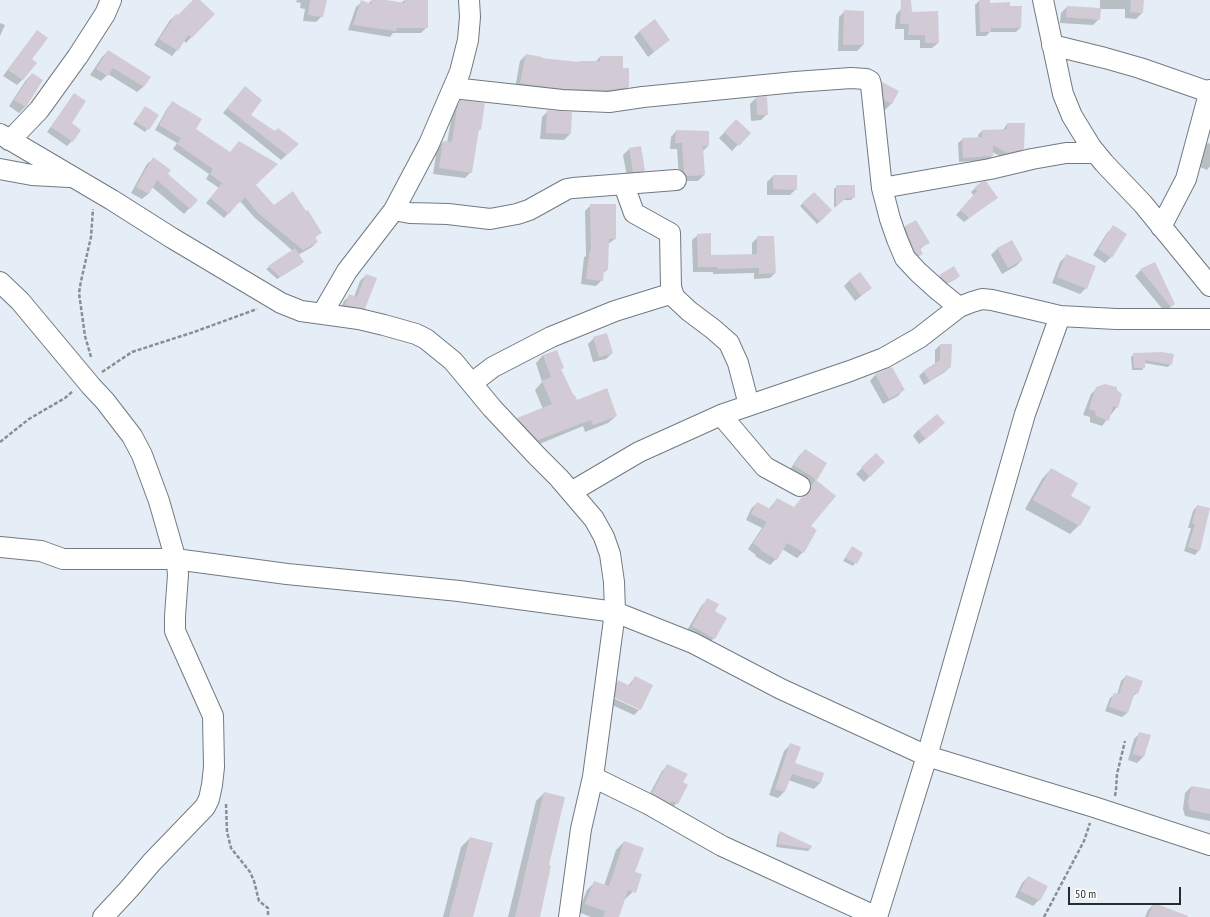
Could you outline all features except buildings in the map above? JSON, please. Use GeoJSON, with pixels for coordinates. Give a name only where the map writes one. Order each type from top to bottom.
{"type":"FeatureCollection","features":[{"type":"Feature","properties":{"kind":"street"},"geometry":{"type":"LineString","coordinates":[[4,137],[17,133],[39,110],[78,56],[105,14],[111,0]]}},
{"type":"Feature","properties":{"kind":"street"},"geometry":{"type":"LineString","coordinates":[[322,314],[347,271],[394,210],[430,144],[460,72],[468,40],[470,17],[469,0]]}},
{"type":"Feature","properties":{"kind":"street"},"geometry":{"type":"LineString","coordinates":[[1042,0],[1063,94],[1072,116],[1096,153],[1162,227],[1210,286]]}},
{"type":"Feature","properties":{"kind":"street"},"geometry":{"type":"LineString","coordinates":[[1052,44],[1140,68],[1210,91],[1186,179],[1162,227]]}},
{"type":"Feature","properties":{"kind":"street"},"geometry":{"type":"LineString","coordinates":[[453,88],[562,100],[609,102],[643,97],[795,82],[845,78],[866,79],[870,81],[871,85],[882,188],[890,219],[906,258],[938,291],[959,307]]}},
{"type":"Feature","properties":{"kind":"street"},"geometry":{"type":"LineString","coordinates":[[4,137],[112,200],[206,259],[281,303],[301,311],[359,320],[416,334],[426,339],[453,361],[492,408],[559,478],[594,519],[606,542],[610,554],[614,582],[615,612],[593,777],[581,829],[569,917]]}},
{"type":"Feature","properties":{"kind":"street"},"geometry":{"type":"LineString","coordinates":[[882,188],[990,169],[1066,153],[1096,153]]}},
{"type":"Feature","properties":{"kind":"street"},"geometry":{"type":"LineString","coordinates":[[0,169],[32,175],[74,178]]}},
{"type":"Feature","properties":{"kind":"street"},"geometry":{"type":"LineString","coordinates":[[394,210],[410,213],[448,214],[490,219],[529,210],[567,189],[583,186],[624,185],[676,180]]}},
{"type":"Feature","properties":{"kind":"street"},"geometry":{"type":"LineString","coordinates":[[624,185],[634,213],[670,233],[671,287],[673,293],[678,302],[729,343],[738,363],[749,405]]}},
{"type":"Feature","properties":{"kind":"street"},"geometry":{"type":"LineString","coordinates":[[0,282],[20,301],[92,379],[105,401],[132,436],[142,455],[159,501],[175,559],[178,575],[175,631],[213,716],[214,766],[209,799],[205,807],[102,917]]}},
{"type":"Feature","properties":{"kind":"street"},"geometry":{"type":"LineString","coordinates":[[472,383],[493,367],[551,337],[615,311],[673,293]]}},
{"type":"Feature","properties":{"kind":"street"},"geometry":{"type":"LineString","coordinates":[[571,492],[639,452],[721,415],[884,358],[919,338],[959,307],[982,299],[1060,316],[1116,319],[1210,319]]}},
{"type":"Feature","properties":{"kind":"street"},"geometry":{"type":"LineString","coordinates":[[593,777],[650,805],[722,846],[877,917],[927,756],[1024,414],[1060,316]]}},
{"type":"Feature","properties":{"kind":"street"},"geometry":{"type":"LineString","coordinates":[[721,415],[766,467],[800,486]]}},
{"type":"Feature","properties":{"kind":"street"},"geometry":{"type":"LineString","coordinates":[[0,548],[41,551],[64,559],[175,559],[287,574],[458,591],[615,612],[693,643],[781,689],[927,756],[1210,845]]}},
{"type":"Feature","properties":{"kind":"path"},"geometry":{"type":"LineString","coordinates":[[91,205],[94,215],[91,237],[79,293],[92,379]]}},
{"type":"Feature","properties":{"kind":"path"},"geometry":{"type":"LineString","coordinates":[[0,442],[29,419],[64,398],[132,352],[200,330],[260,308],[281,303]]}},
{"type":"Feature","properties":{"kind":"path"},"geometry":{"type":"LineString","coordinates":[[1044,917],[1099,809],[1112,803],[1115,797],[1117,774],[1125,741]]}},
{"type":"Feature","properties":{"kind":"path"},"geometry":{"type":"LineString","coordinates":[[212,785],[222,790],[225,795],[228,840],[231,848],[252,876],[259,901],[268,908],[268,917]]}}]}
